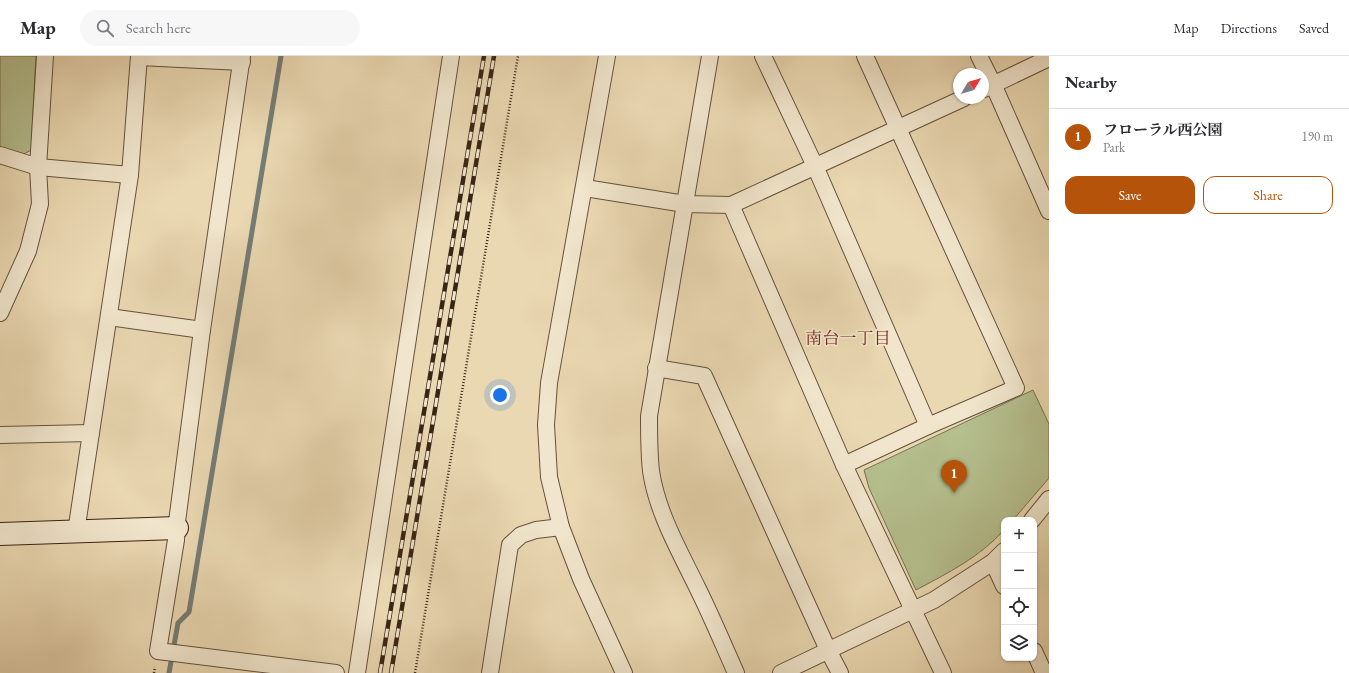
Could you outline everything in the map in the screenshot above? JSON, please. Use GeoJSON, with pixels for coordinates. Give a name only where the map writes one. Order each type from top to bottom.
{"type":"FeatureCollection","features":[{"type":"Feature","properties":{"kind":"street"},"geometry":{"type":"LineString","coordinates":[[0,313],[28,251],[40,204],[38,167],[45,56]]}},
{"type":"Feature","properties":{"kind":"street"},"geometry":{"type":"LineString","coordinates":[[76,532],[130,175],[139,56],[242,59],[202,330],[176,540],[158,651],[336,673]]}},
{"type":"Feature","properties":{"kind":"street"},"geometry":{"type":"LineString","coordinates":[[357,673],[451,56]]}},
{"type":"Feature","properties":{"kind":"street"},"geometry":{"type":"LineString","coordinates":[[607,56],[585,188],[548,390],[546,425],[549,477],[561,527],[581,579],[624,673]]}},
{"type":"Feature","properties":{"kind":"street"},"geometry":{"type":"LineString","coordinates":[[710,56],[649,416],[651,471],[659,501],[672,536],[698,588],[736,673]]}},
{"type":"Feature","properties":{"kind":"street"},"geometry":{"type":"LineString","coordinates":[[763,56],[815,166],[928,426]]}},
{"type":"Feature","properties":{"kind":"street"},"geometry":{"type":"LineString","coordinates":[[844,465],[928,426],[1016,388],[865,56]]}},
{"type":"Feature","properties":{"kind":"street"},"geometry":{"type":"LineString","coordinates":[[979,56],[982,68]]}},
{"type":"Feature","properties":{"kind":"street"},"geometry":{"type":"LineString","coordinates":[[989,87],[1049,58]]}},
{"type":"Feature","properties":{"kind":"street"},"geometry":{"type":"LineString","coordinates":[[989,89],[1049,211]]}},
{"type":"Feature","properties":{"kind":"street"},"geometry":{"type":"LineString","coordinates":[[585,188],[685,204],[731,205],[953,103]]}},
{"type":"Feature","properties":{"kind":"street"},"geometry":{"type":"LineString","coordinates":[[0,155],[38,167],[130,175]]}},
{"type":"Feature","properties":{"kind":"street"},"geometry":{"type":"LineString","coordinates":[[731,205],[844,465],[944,673]]}},
{"type":"Feature","properties":{"kind":"street"},"geometry":{"type":"LineString","coordinates":[[109,317],[202,330]]}},
{"type":"Feature","properties":{"kind":"street"},"geometry":{"type":"LineString","coordinates":[[656,368],[704,376],[828,650],[840,673]]}},
{"type":"Feature","properties":{"kind":"street"},"geometry":{"type":"LineString","coordinates":[[0,435],[91,433]]}},
{"type":"Feature","properties":{"kind":"street"},"geometry":{"type":"LineString","coordinates":[[1034,517],[1049,499]]}},
{"type":"Feature","properties":{"kind":"street"},"geometry":{"type":"LineString","coordinates":[[490,673],[510,545],[521,535],[536,530],[561,527]]}},
{"type":"Feature","properties":{"kind":"street"},"geometry":{"type":"LineString","coordinates":[[0,534],[177,528]]}},
{"type":"Feature","properties":{"kind":"street"},"geometry":{"type":"LineString","coordinates":[[780,673],[934,600],[999,557],[1001,569]]}},
{"type":"Feature","properties":{"kind":"street"},"geometry":{"type":"LineString","coordinates":[[1037,658],[1044,673]]}},
{"type":"Feature","properties":{"kind":"path"},"geometry":{"type":"LineString","coordinates":[[415,673],[518,56]]}},
{"type":"Feature","properties":{"kind":"green space"},"geometry":{"type":"Polygon","coordinates":[[[0,56],[36,56],[31,150],[24,154],[0,147],[0,56]]]}},
{"type":"Feature","properties":{"kind":"green space"},"geometry":{"type":"Polygon","coordinates":[[[1033,390],[1049,424],[1049,478],[1016,517],[1001,517],[1001,533],[995,540],[963,564],[916,590],[869,488],[864,470],[1033,390]]]}},
{"type":"Feature","properties":{"kind":"waterway"},"geometry":{"type":"LineString","coordinates":[[169,673],[178,623],[189,612],[281,56]]}},
{"type":"Feature","properties":{"kind":"railway"},"geometry":{"type":"LineString","coordinates":[[380,673],[484,56]]}},
{"type":"Feature","properties":{"kind":"railway"},"geometry":{"type":"LineString","coordinates":[[391,673],[494,56]]}},
{"type":"Feature","properties":{"kind":"place","name":"フローラル西公園"},"geometry":{"type":"Point","coordinates":[954,493]}},
{"type":"Feature","properties":{"kind":"district","name":"南台一丁目"},"geometry":{"type":"Point","coordinates":[848,338]}}]}
